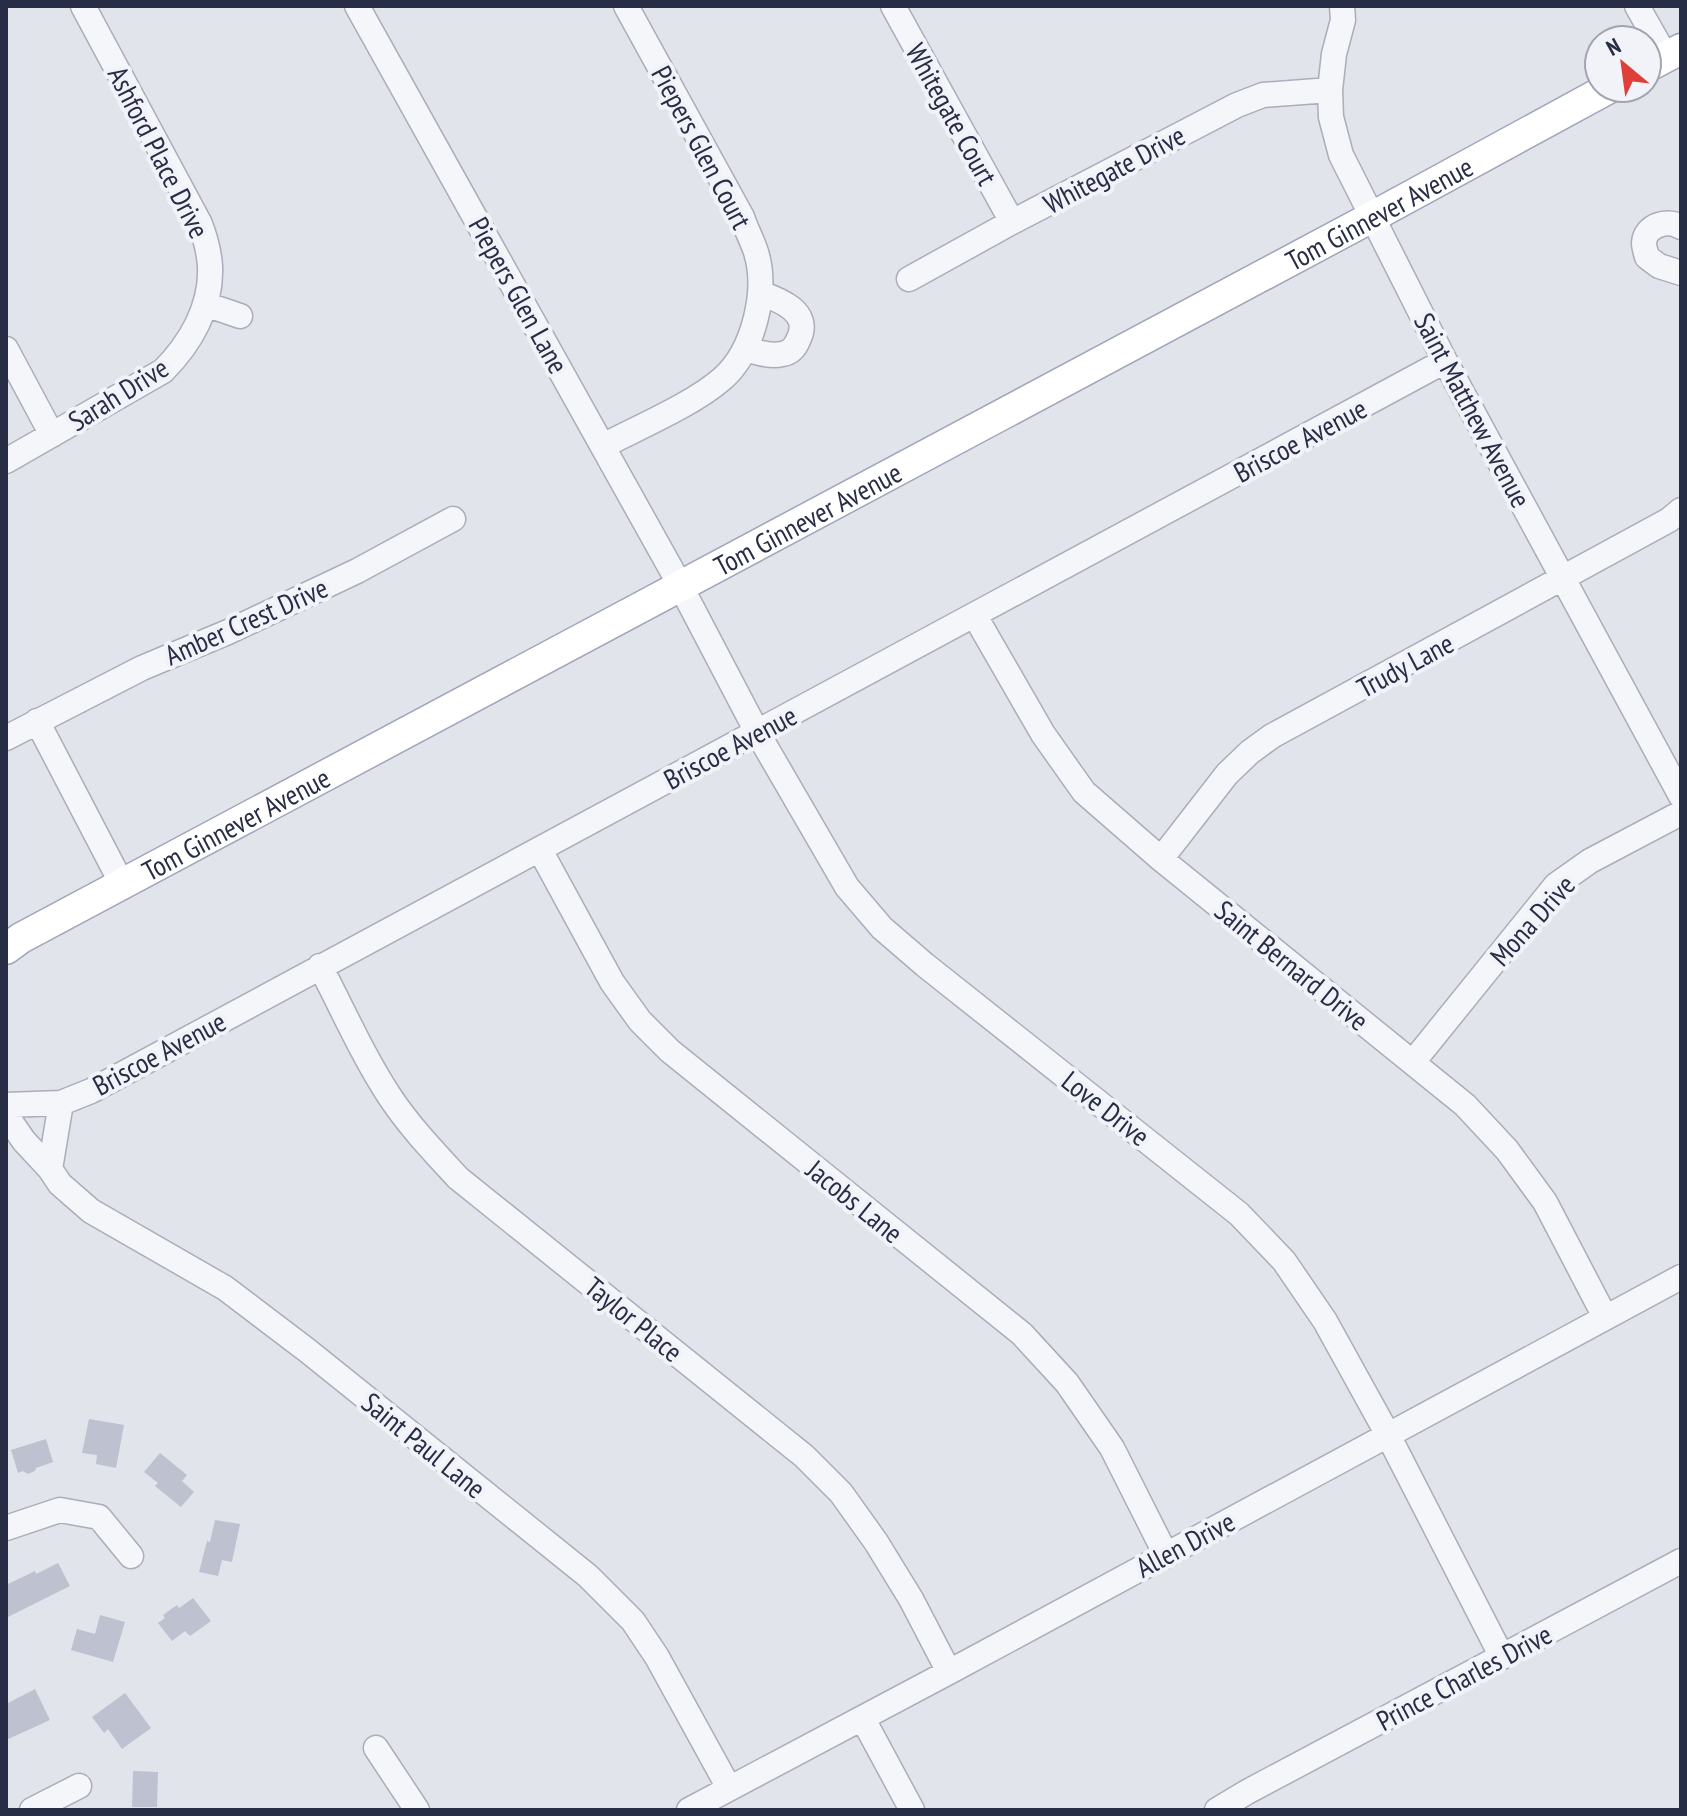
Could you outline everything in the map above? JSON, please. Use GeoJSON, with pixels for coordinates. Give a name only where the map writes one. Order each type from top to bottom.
{"type":"FeatureCollection","features":[{"type":"Feature","properties":{"kind":"main road","name":"Tom Ginnever Avenue"},"geometry":{"type":"LineString","coordinates":[[6,949],[21,938],[1583,102]]}},
{"type":"Feature","properties":{"kind":"street","name":"Ashford Place Drive"},"geometry":{"type":"LineString","coordinates":[[83,6],[200,224],[210,267],[205,304]]}},
{"type":"Feature","properties":{"kind":"street","name":"Piepers Glen Lane"},"geometry":{"type":"LineString","coordinates":[[357,6],[680,585]]}},
{"type":"Feature","properties":{"kind":"street","name":"Piepers Glen Court"},"geometry":{"type":"LineString","coordinates":[[603,446],[698,396],[724,377],[745,349],[758,313],[760,293],[757,254],[742,217],[626,6]]}},
{"type":"Feature","properties":{"kind":"street","name":"Saint Matthew Avenue"},"geometry":{"type":"LineString","coordinates":[[1342,6],[1343,20],[1334,54],[1330,90],[1331,117],[1341,155],[1445,361],[1681,796]]}},
{"type":"Feature","properties":{"kind":"street"},"geometry":{"type":"LineString","coordinates":[[1637,6],[1665,58]]}},
{"type":"Feature","properties":{"kind":"street","name":"Whitegate Court"},"geometry":{"type":"LineString","coordinates":[[904,10],[1012,222]]}},
{"type":"Feature","properties":{"kind":"street","name":"Whitegate Drive"},"geometry":{"type":"LineString","coordinates":[[909,279],[1237,105],[1263,95],[1330,90]]}},
{"type":"Feature","properties":{"kind":"street"},"geometry":{"type":"LineString","coordinates":[[1681,227],[1674,222],[1659,224],[1648,233],[1644,245],[1647,257],[1659,266],[1681,273]]}},
{"type":"Feature","properties":{"kind":"street"},"geometry":{"type":"LineString","coordinates":[[745,349],[764,354],[784,354],[795,347],[802,333],[801,318],[792,308],[760,293]]}},
{"type":"Feature","properties":{"kind":"street"},"geometry":{"type":"LineString","coordinates":[[205,304],[240,316]]}},
{"type":"Feature","properties":{"kind":"street","name":"Sarah Drive"},"geometry":{"type":"LineString","coordinates":[[6,461],[163,371],[192,337],[205,304]]}},
{"type":"Feature","properties":{"kind":"street"},"geometry":{"type":"LineString","coordinates":[[6,349],[52,435]]}},
{"type":"Feature","properties":{"kind":"street","name":"Briscoe Avenue"},"geometry":{"type":"LineString","coordinates":[[6,1105],[61,1103],[91,1091],[1445,361]]}},
{"type":"Feature","properties":{"kind":"street","name":"Trudy Lane"},"geometry":{"type":"LineString","coordinates":[[1161,859],[1227,774],[1272,736],[1564,579],[1669,520],[1681,510]]}},
{"type":"Feature","properties":{"kind":"street","name":"Amber Crest Drive"},"geometry":{"type":"LineString","coordinates":[[6,738],[142,668],[228,632],[357,571],[453,519]]}},
{"type":"Feature","properties":{"kind":"street","name":"Love Drive"},"geometry":{"type":"LineString","coordinates":[[680,585],[757,732],[847,887],[882,928],[1239,1214],[1284,1261],[1325,1321],[1388,1435],[1502,1657]]}},
{"type":"Feature","properties":{"kind":"street","name":"Saint Bernard Drive"},"geometry":{"type":"LineString","coordinates":[[975,616],[1043,734],[1084,792],[1161,859],[1465,1105],[1507,1150],[1545,1202],[1605,1317]]}},
{"type":"Feature","properties":{"kind":"street"},"geometry":{"type":"LineString","coordinates":[[37,721],[122,884]]}},
{"type":"Feature","properties":{"kind":"street","name":"Mona Drive"},"geometry":{"type":"LineString","coordinates":[[1413,1062],[1556,885],[1590,861],[1681,813]]}},
{"type":"Feature","properties":{"kind":"street","name":"Jacobs Lane"},"geometry":{"type":"LineString","coordinates":[[540,850],[612,982],[640,1021],[670,1051],[1022,1334],[1067,1383],[1112,1448],[1166,1555]]}},
{"type":"Feature","properties":{"kind":"street","name":"Taylor Place"},"geometry":{"type":"LineString","coordinates":[[320,966],[369,1061],[390,1097],[419,1136],[458,1178],[804,1456],[841,1493],[904,1588],[949,1672]]}},
{"type":"Feature","properties":{"kind":"street"},"geometry":{"type":"LineString","coordinates":[[50,1169],[61,1103]]}},
{"type":"Feature","properties":{"kind":"street","name":"Saint Paul Lane"},"geometry":{"type":"LineString","coordinates":[[6,1115],[60,1184],[91,1211],[225,1288],[588,1576],[633,1621],[657,1657],[729,1788]]}},
{"type":"Feature","properties":{"kind":"street","name":"Allen Drive"},"geometry":{"type":"LineString","coordinates":[[689,1810],[1681,1277]]}},
{"type":"Feature","properties":{"kind":"street"},"geometry":{"type":"LineString","coordinates":[[6,1528],[60,1510],[99,1517],[131,1556]]}},
{"type":"Feature","properties":{"kind":"street","name":"Prince Charles Drive"},"geometry":{"type":"LineString","coordinates":[[1217,1810],[1681,1561]]}},
{"type":"Feature","properties":{"kind":"street"},"geometry":{"type":"LineString","coordinates":[[863,1719],[912,1810]]}},
{"type":"Feature","properties":{"kind":"street"},"geometry":{"type":"LineString","coordinates":[[376,1748],[417,1810]]}},
{"type":"Feature","properties":{"kind":"street"},"geometry":{"type":"LineString","coordinates":[[32,1810],[79,1786]]}},
{"type":"Feature","properties":{"kind":"building"},"geometry":{"type":"Polygon","coordinates":[[[89,1419],[124,1425],[116,1468],[96,1464],[97,1455],[82,1453],[89,1419]]]}},
{"type":"Feature","properties":{"kind":"building"},"geometry":{"type":"Polygon","coordinates":[[[46,1439],[53,1462],[28,1474],[23,1471],[18,1473],[11,1450],[46,1439]]]}},
{"type":"Feature","properties":{"kind":"building"},"geometry":{"type":"Polygon","coordinates":[[[160,1453],[187,1475],[182,1481],[194,1492],[181,1507],[155,1486],[158,1483],[144,1472],[160,1453]]]}},
{"type":"Feature","properties":{"kind":"building"},"geometry":{"type":"Polygon","coordinates":[[[215,1520],[240,1524],[232,1562],[222,1560],[218,1576],[199,1572],[215,1520]]]}},
{"type":"Feature","properties":{"kind":"building"},"geometry":{"type":"Polygon","coordinates":[[[58,1563],[70,1586],[6,1618],[6,1585],[58,1563]]]}},
{"type":"Feature","properties":{"kind":"building"},"geometry":{"type":"Polygon","coordinates":[[[193,1598],[211,1621],[190,1636],[185,1631],[172,1641],[158,1623],[177,1605],[179,1608],[193,1598]]]}},
{"type":"Feature","properties":{"kind":"building"},"geometry":{"type":"Polygon","coordinates":[[[100,1615],[125,1622],[113,1662],[71,1650],[77,1629],[95,1634],[100,1615]]]}},
{"type":"Feature","properties":{"kind":"building"},"geometry":{"type":"Polygon","coordinates":[[[35,1689],[50,1720],[6,1740],[6,1704],[35,1689]]]}},
{"type":"Feature","properties":{"kind":"building"},"geometry":{"type":"Polygon","coordinates":[[[125,1693],[151,1728],[122,1749],[108,1729],[104,1733],[92,1717],[125,1693]]]}},
{"type":"Feature","properties":{"kind":"building"},"geometry":{"type":"Polygon","coordinates":[[[133,1771],[158,1772],[157,1807],[132,1807],[133,1771]]]}}]}
